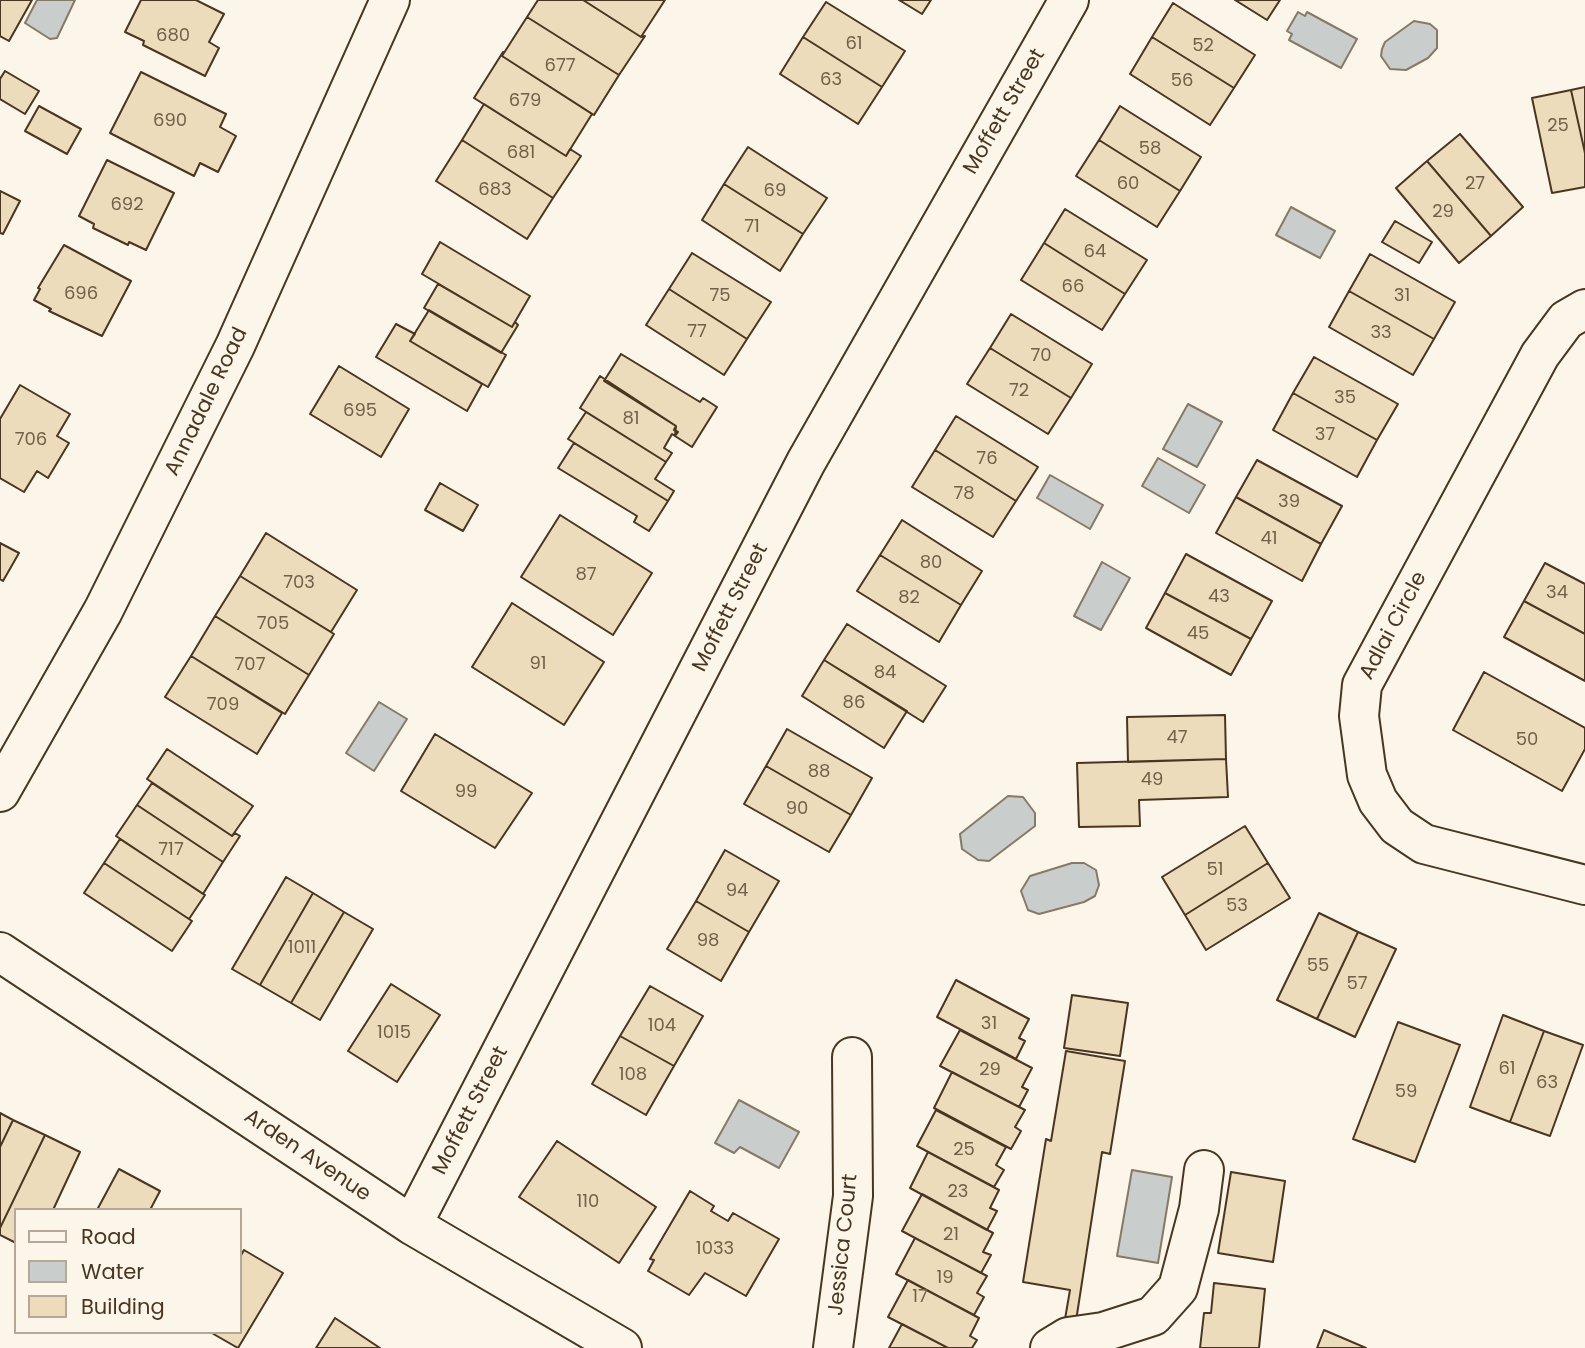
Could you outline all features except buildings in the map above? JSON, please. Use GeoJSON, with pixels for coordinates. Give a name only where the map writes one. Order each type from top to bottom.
{"type":"FeatureCollection","features":[{"type":"Feature","properties":{"kind":"street","name":"Annadale Road"},"geometry":{"type":"LineString","coordinates":[[0,792],[103,611],[235,346],[390,0]]}},
{"type":"Feature","properties":{"kind":"street","name":"Moffett Street"},"geometry":{"type":"LineString","coordinates":[[412,1225],[806,462],[1069,0]]}},
{"type":"Feature","properties":{"kind":"street","name":"Adlai Circle"},"geometry":{"type":"LineString","coordinates":[[1585,309],[1566,320],[1540,355],[1362,685],[1359,716],[1367,775],[1378,801],[1397,825],[1424,844],[1585,885]]}},
{"type":"Feature","properties":{"kind":"street","name":"Arden Avenue"},"geometry":{"type":"LineString","coordinates":[[0,952],[412,1225],[622,1348]]}},
{"type":"Feature","properties":{"kind":"street","name":"Jessica Court"},"geometry":{"type":"LineString","coordinates":[[833,1348],[853,1196],[852,1057]]}},
{"type":"Feature","properties":{"kind":"street"},"geometry":{"type":"LineString","coordinates":[[1050,1348],[1068,1337],[1103,1332],[1153,1317],[1178,1288],[1199,1209],[1204,1170]]}},
{"type":"Feature","properties":{"kind":"water"},"geometry":{"type":"Polygon","coordinates":[[[37,0],[75,0],[57,38],[50,39],[25,23],[37,0]]]}},
{"type":"Feature","properties":{"kind":"water"},"geometry":{"type":"Polygon","coordinates":[[[1298,12],[1305,16],[1307,12],[1357,39],[1341,68],[1289,40],[1292,34],[1287,31],[1298,12]]]}},
{"type":"Feature","properties":{"kind":"water"},"geometry":{"type":"Polygon","coordinates":[[[1414,21],[1430,24],[1437,30],[1437,48],[1428,58],[1406,70],[1390,69],[1381,56],[1385,42],[1414,21]]]}},
{"type":"Feature","properties":{"kind":"water"},"geometry":{"type":"Polygon","coordinates":[[[1291,207],[1335,231],[1320,258],[1276,235],[1291,207]]]}},
{"type":"Feature","properties":{"kind":"water"},"geometry":{"type":"Polygon","coordinates":[[[1188,404],[1222,422],[1197,467],[1163,449],[1188,404]]]}},
{"type":"Feature","properties":{"kind":"water"},"geometry":{"type":"Polygon","coordinates":[[[1158,458],[1205,485],[1189,513],[1142,486],[1158,458]]]}},
{"type":"Feature","properties":{"kind":"water"},"geometry":{"type":"Polygon","coordinates":[[[1050,475],[1103,505],[1090,529],[1037,498],[1050,475]]]}},
{"type":"Feature","properties":{"kind":"water"},"geometry":{"type":"Polygon","coordinates":[[[1102,562],[1130,578],[1101,630],[1074,616],[1102,562]]]}},
{"type":"Feature","properties":{"kind":"water"},"geometry":{"type":"Polygon","coordinates":[[[379,702],[407,719],[374,771],[346,753],[379,702]]]}},
{"type":"Feature","properties":{"kind":"water"},"geometry":{"type":"Polygon","coordinates":[[[1008,796],[1023,797],[1035,813],[1035,826],[989,861],[978,860],[962,849],[960,834],[1008,796]]]}},
{"type":"Feature","properties":{"kind":"water"},"geometry":{"type":"Polygon","coordinates":[[[1072,863],[1084,863],[1096,870],[1099,885],[1095,896],[1084,902],[1039,914],[1028,910],[1021,891],[1030,876],[1072,863]]]}},
{"type":"Feature","properties":{"kind":"water"},"geometry":{"type":"Polygon","coordinates":[[[739,1100],[799,1132],[779,1168],[740,1147],[734,1153],[715,1143],[739,1100]]]}},
{"type":"Feature","properties":{"kind":"water"},"geometry":{"type":"Polygon","coordinates":[[[1132,1170],[1172,1177],[1158,1263],[1117,1256],[1132,1170]]]}}]}
